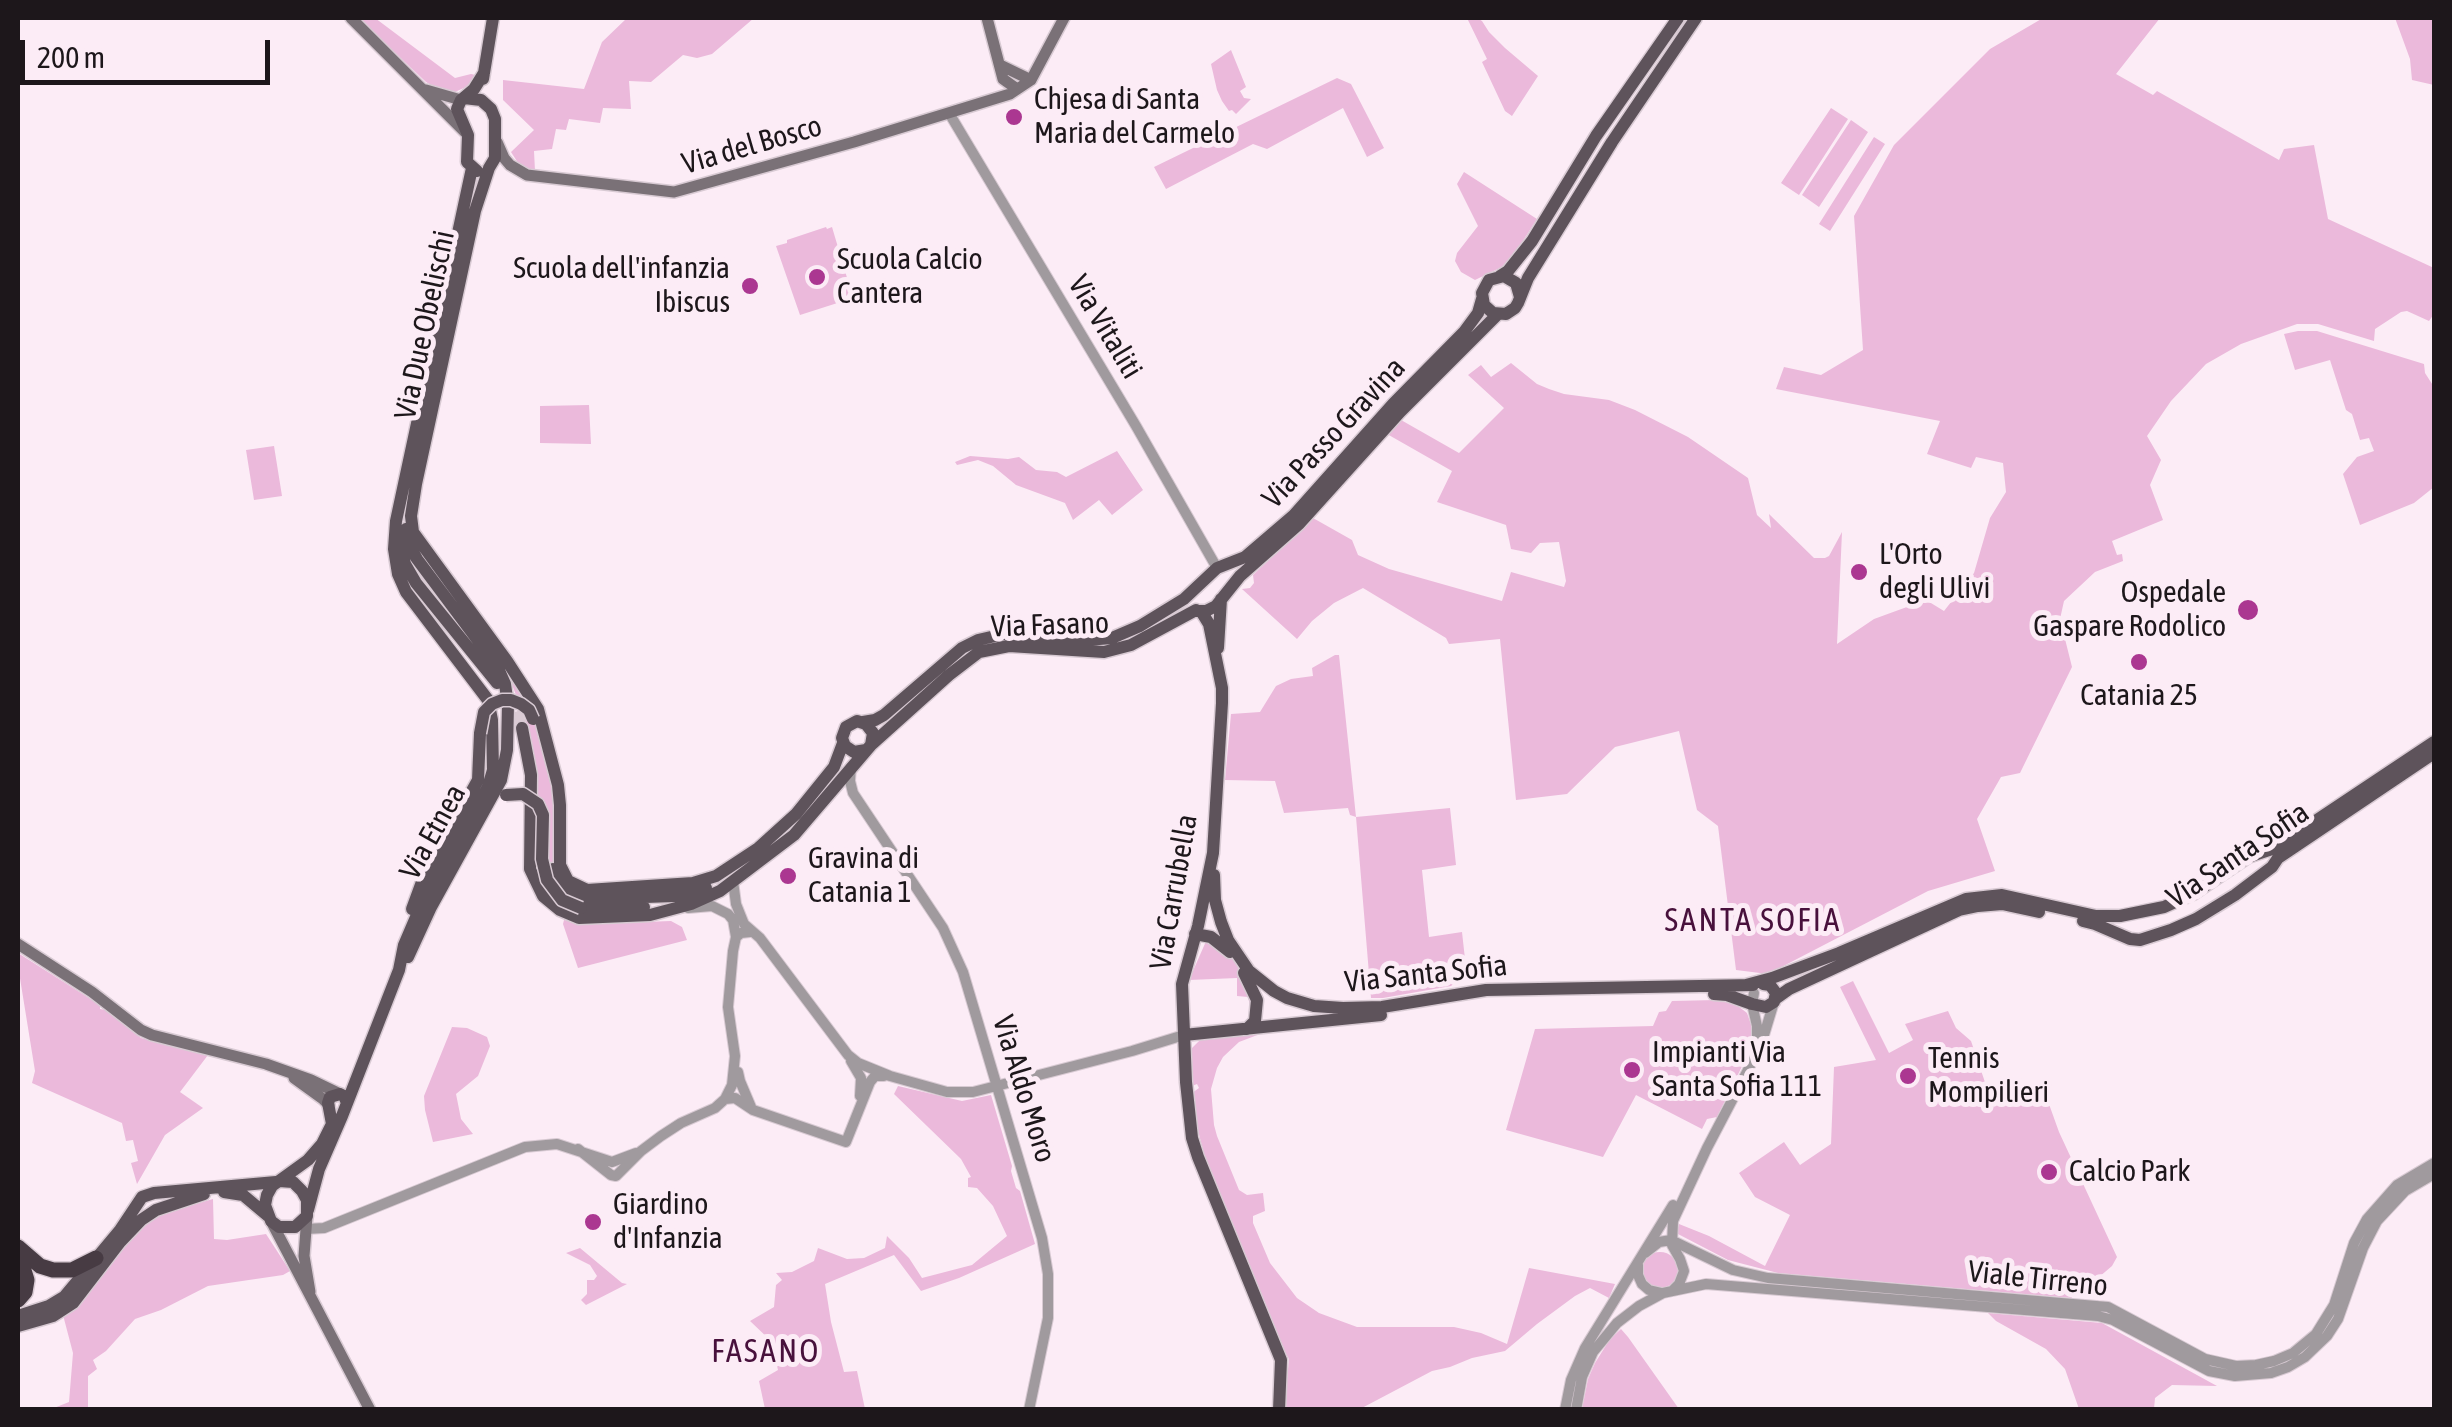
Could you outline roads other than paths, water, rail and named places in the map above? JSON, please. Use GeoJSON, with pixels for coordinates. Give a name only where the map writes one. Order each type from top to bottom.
{"type":"FeatureCollection","features":[{"type":"Feature","properties":{"kind":"highway"},"geometry":{"type":"LineString","coordinates":[[18,1247],[40,1266],[52,1270],[72,1270],[96,1258]]}},
{"type":"Feature","properties":{"kind":"highway"},"geometry":{"type":"LineString","coordinates":[[18,1259],[27,1280],[25,1292],[18,1300]]}},
{"type":"Feature","properties":{"kind":"main road"},"geometry":{"type":"LineString","coordinates":[[351,18],[468,135]]}},
{"type":"Feature","properties":{"kind":"main road"},"geometry":{"type":"LineString","coordinates":[[484,102],[493,18]]}},
{"type":"Feature","properties":{"kind":"main road"},"geometry":{"type":"LineString","coordinates":[[987,18],[1003,79],[1012,92]]}},
{"type":"Feature","properties":{"kind":"main road","name":"Via del Bosco"},"geometry":{"type":"LineString","coordinates":[[496,138],[504,158],[527,175],[674,192],[1012,92],[1031,80],[1064,18]]}},
{"type":"Feature","properties":{"kind":"main road"},"geometry":{"type":"LineString","coordinates":[[1678,18],[1596,136],[1532,242],[1508,271],[1485,284],[1482,299],[1487,308],[1498,314],[1513,310],[1533,268],[1696,18]]}},
{"type":"Feature","properties":{"kind":"main road"},"geometry":{"type":"LineString","coordinates":[[1000,65],[1031,80]]}},
{"type":"Feature","properties":{"kind":"main road"},"geometry":{"type":"LineString","coordinates":[[462,99],[484,74]]}},
{"type":"Feature","properties":{"kind":"main road"},"geometry":{"type":"LineString","coordinates":[[423,88],[437,95],[484,102],[494,114],[496,138]]}},
{"type":"Feature","properties":{"kind":"main road","name":"Via Etnea"},"geometry":{"type":"LineString","coordinates":[[406,951],[506,767],[508,705],[500,681],[416,583],[405,564],[399,530],[470,166],[468,135],[456,109],[462,99]]}},
{"type":"Feature","properties":{"kind":"main road","name":"Via Due Obelischi"},"geometry":{"type":"LineString","coordinates":[[496,138],[495,158],[476,211],[406,520],[413,553],[494,662],[500,681]]}},
{"type":"Feature","properties":{"kind":"main road"},"geometry":{"type":"LineString","coordinates":[[470,166],[487,173]]}},
{"type":"Feature","properties":{"kind":"main road"},"geometry":{"type":"LineString","coordinates":[[1500,276],[1516,283],[1520,297]]}},
{"type":"Feature","properties":{"kind":"main road","name":"Via Passo Gravina"},"geometry":{"type":"LineString","coordinates":[[1202,582],[1217,568],[1244,557],[1266,541],[1294,515],[1393,404],[1464,332],[1476,318],[1482,299]]}},
{"type":"Feature","properties":{"kind":"main road","name":"Via Passo Gravina"},"geometry":{"type":"LineString","coordinates":[[1222,598],[1240,576],[1300,524],[1400,412],[1498,314]]}},
{"type":"Feature","properties":{"kind":"main road","name":"Via Etnea"},"geometry":{"type":"LineString","coordinates":[[406,951],[422,903],[488,787],[493,770],[492,713],[482,690],[412,601],[398,574],[394,531],[410,464]]}},
{"type":"Feature","properties":{"kind":"main road","name":"Via Due Obelischi"},"geometry":{"type":"LineString","coordinates":[[416,484],[411,522],[415,537],[507,661],[542,721],[558,785],[560,865],[564,876],[583,889],[593,890],[694,884],[716,876],[757,849]]}},
{"type":"Feature","properties":{"kind":"main road"},"geometry":{"type":"LineString","coordinates":[[1221,619],[1240,576]]}},
{"type":"Feature","properties":{"kind":"main road"},"geometry":{"type":"LineString","coordinates":[[370,1410],[269,1218],[266,1200],[269,1190],[316,1152],[360,1066],[406,951],[412,907],[423,879],[478,780],[480,733],[484,712],[492,704],[512,700],[528,710],[527,724],[552,796],[554,872],[563,888],[582,903],[675,896],[715,882],[784,826],[834,766],[846,726],[884,715],[962,648],[978,640],[1004,634],[1112,638],[1184,599],[1202,582],[1215,580],[1221,586],[1222,598],[1218,665]]}},
{"type":"Feature","properties":{"kind":"main road"},"geometry":{"type":"LineString","coordinates":[[1199,611],[1213,608],[1222,598]]}},
{"type":"Feature","properties":{"kind":"main road"},"geometry":{"type":"LineString","coordinates":[[1184,599],[1209,624],[1218,665]]}},
{"type":"Feature","properties":{"kind":"main road","name":"Via Fasano"},"geometry":{"type":"LineString","coordinates":[[527,724],[532,775],[530,869],[543,896],[566,914],[586,918],[650,915],[700,901],[794,835],[868,747],[979,652],[1009,646],[1104,652],[1132,644],[1199,611]]}},
{"type":"Feature","properties":{"kind":"main road","name":"Via Carrubella"},"geometry":{"type":"LineString","coordinates":[[1218,665],[1222,703],[1213,852],[1182,984],[1186,1082],[1192,1138],[1216,1207],[1281,1360],[1279,1410]]}},
{"type":"Feature","properties":{"kind":"main road"},"geometry":{"type":"LineString","coordinates":[[844,743],[854,752],[868,747],[873,737],[862,722]]}},
{"type":"Feature","properties":{"kind":"main road","name":"Via Santa Sofia"},"geometry":{"type":"LineString","coordinates":[[1184,1035],[1366,1017],[1489,998],[1760,996],[1790,989],[1935,920],[1986,904],[2095,924],[2140,940],[2172,930],[2222,903],[2272,867],[2270,857],[2276,848],[2434,742]]}},
{"type":"Feature","properties":{"kind":"main road","name":"Via Santa Sofia"},"geometry":{"type":"LineString","coordinates":[[1213,852],[1215,900],[1228,940],[1260,982],[1287,998],[1314,1006],[1382,1007],[1486,990],[1760,996],[1839,952],[1966,898],[2002,895],[2096,916],[2120,916],[2180,901],[2248,857],[2270,857],[2434,752]]}},
{"type":"Feature","properties":{"kind":"main road","name":"Via Etnea"},"geometry":{"type":"LineString","coordinates":[[406,951],[494,806],[506,795],[523,794],[538,804],[543,815],[542,859],[546,880],[562,900],[582,903]]}},
{"type":"Feature","properties":{"kind":"main road","name":"Via Fasano"},"geometry":{"type":"LineString","coordinates":[[582,903],[677,908]]}},
{"type":"Feature","properties":{"kind":"main road"},"geometry":{"type":"LineString","coordinates":[[2115,932],[2114,924],[2120,916]]}},
{"type":"Feature","properties":{"kind":"main road"},"geometry":{"type":"LineString","coordinates":[[1196,934],[1217,941],[1249,971]]}},
{"type":"Feature","properties":{"kind":"main road"},"geometry":{"type":"LineString","coordinates":[[18,944],[152,1036],[266,1064],[311,1080],[339,1103]]}},
{"type":"Feature","properties":{"kind":"main road"},"geometry":{"type":"LineString","coordinates":[[1237,960],[1258,1000],[1255,1021],[1247,1028]]}},
{"type":"Feature","properties":{"kind":"main road"},"geometry":{"type":"LineString","coordinates":[[311,1296],[304,1256],[307,1218],[339,1103]]}},
{"type":"Feature","properties":{"kind":"main road"},"geometry":{"type":"LineString","coordinates":[[18,1316],[58,1302],[72,1289],[147,1194],[287,1181],[305,1194],[307,1218],[290,1229],[279,1228],[243,1195],[231,1192],[202,1195],[156,1210],[125,1236],[73,1303],[44,1319],[18,1326]]}},
{"type":"Feature","properties":{"kind":"main road"},"geometry":{"type":"LineString","coordinates":[[147,1194],[155,1200],[156,1210]]}},
{"type":"Feature","properties":{"kind":"main road"},"geometry":{"type":"LineString","coordinates":[[290,1260],[304,1256]]}},
{"type":"Feature","properties":{"kind":"street","name":"Via Vitaliti"},"geometry":{"type":"LineString","coordinates":[[949,113],[1217,568]]}},
{"type":"Feature","properties":{"kind":"street","name":"Via Aldo Moro"},"geometry":{"type":"LineString","coordinates":[[851,767],[851,788],[954,949],[1042,1238],[1048,1274],[1048,1318],[1029,1410]]}},
{"type":"Feature","properties":{"kind":"street"},"geometry":{"type":"LineString","coordinates":[[828,796],[846,792],[863,809]]}},
{"type":"Feature","properties":{"kind":"street"},"geometry":{"type":"LineString","coordinates":[[733,881],[736,938],[728,1007],[740,1082],[753,1110]]}},
{"type":"Feature","properties":{"kind":"street"},"geometry":{"type":"LineString","coordinates":[[677,908],[712,906],[733,911],[760,938],[862,1078],[858,1107]]}},
{"type":"Feature","properties":{"kind":"street"},"geometry":{"type":"LineString","coordinates":[[736,938],[750,932]]}},
{"type":"Feature","properties":{"kind":"street"},"geometry":{"type":"LineString","coordinates":[[1753,1057],[1760,996]]}},
{"type":"Feature","properties":{"kind":"street"},"geometry":{"type":"LineString","coordinates":[[1674,1252],[1670,1240],[1675,1216],[1768,1026],[1760,996]]}},
{"type":"Feature","properties":{"kind":"street"},"geometry":{"type":"LineString","coordinates":[[848,1055],[890,1076],[960,1094],[1184,1035]]}},
{"type":"Feature","properties":{"kind":"street"},"geometry":{"type":"LineString","coordinates":[[307,1218],[324,1228],[525,1147],[549,1144],[612,1162],[715,1108],[725,1099],[733,1078],[735,1056]]}},
{"type":"Feature","properties":{"kind":"street"},"geometry":{"type":"LineString","coordinates":[[725,1099],[735,1098],[753,1110],[846,1142],[872,1078],[890,1076]]}},
{"type":"Feature","properties":{"kind":"street","name":"Viale Tirreno"},"geometry":{"type":"LineString","coordinates":[[1566,1410],[1585,1348],[1706,1148]]}},
{"type":"Feature","properties":{"kind":"street","name":"Viale Tirreno"},"geometry":{"type":"LineString","coordinates":[[1670,1240],[1733,1270],[1768,1278],[2108,1307],[2205,1359],[2236,1366],[2256,1365],[2293,1353],[2316,1334],[2329,1315],[2354,1243],[2375,1208],[2396,1185],[2434,1162]]}},
{"type":"Feature","properties":{"kind":"street","name":"Viale Tirreno"},"geometry":{"type":"LineString","coordinates":[[1576,1410],[1578,1376],[1617,1323],[1668,1292],[1695,1285],[2098,1316],[2113,1320],[2199,1368],[2227,1375],[2280,1370],[2312,1351],[2338,1319],[2362,1248],[2377,1220],[2405,1191],[2434,1174]]}},
{"type":"Feature","properties":{"kind":"street"},"geometry":{"type":"LineString","coordinates":[[1644,1255],[1660,1247],[1680,1258],[1682,1280],[1668,1292],[1649,1290],[1638,1275],[1644,1255],[1660,1242],[1670,1240]]}},
{"type":"Feature","properties":{"kind":"tunnel"},"geometry":{"type":"LineString","coordinates":[[507,696],[522,728]]}},
{"type":"Feature","properties":{"kind":"place","name":"Chjesa di Santa Maria del Carmelo"},"geometry":{"type":"Point","coordinates":[1014,117]}},
{"type":"Feature","properties":{"kind":"place","name":"Scuola Calcio Cantera"},"geometry":{"type":"Point","coordinates":[817,277]}},
{"type":"Feature","properties":{"kind":"place","name":"Scuola dell'infanzia Ibiscus"},"geometry":{"type":"Point","coordinates":[750,286]}},
{"type":"Feature","properties":{"kind":"place","name":"L'Orto degli Ulivi"},"geometry":{"type":"Point","coordinates":[1859,572]}},
{"type":"Feature","properties":{"kind":"place","name":"Ospedale Gaspare Rodolico"},"geometry":{"type":"Point","coordinates":[2248,610]}},
{"type":"Feature","properties":{"kind":"place","name":"Catania 25"},"geometry":{"type":"Point","coordinates":[2139,662]}},
{"type":"Feature","properties":{"kind":"place","name":"Gravina di Catania 1"},"geometry":{"type":"Point","coordinates":[788,876]}},
{"type":"Feature","properties":{"kind":"place","name":"Impianti Via Santa Sofia 111"},"geometry":{"type":"Point","coordinates":[1632,1070]}},
{"type":"Feature","properties":{"kind":"place","name":"Tennis Mompilieri"},"geometry":{"type":"Point","coordinates":[1908,1076]}},
{"type":"Feature","properties":{"kind":"place","name":"Calcio Park"},"geometry":{"type":"Point","coordinates":[2049,1172]}},
{"type":"Feature","properties":{"kind":"place","name":"Giardino d'Infanzia"},"geometry":{"type":"Point","coordinates":[593,1222]}},
{"type":"Feature","properties":{"kind":"district","name":"SANTA SOFIA"},"geometry":{"type":"Point","coordinates":[1753,921]}},
{"type":"Feature","properties":{"kind":"district","name":"FASANO"},"geometry":{"type":"Point","coordinates":[766,1352]}}]}
